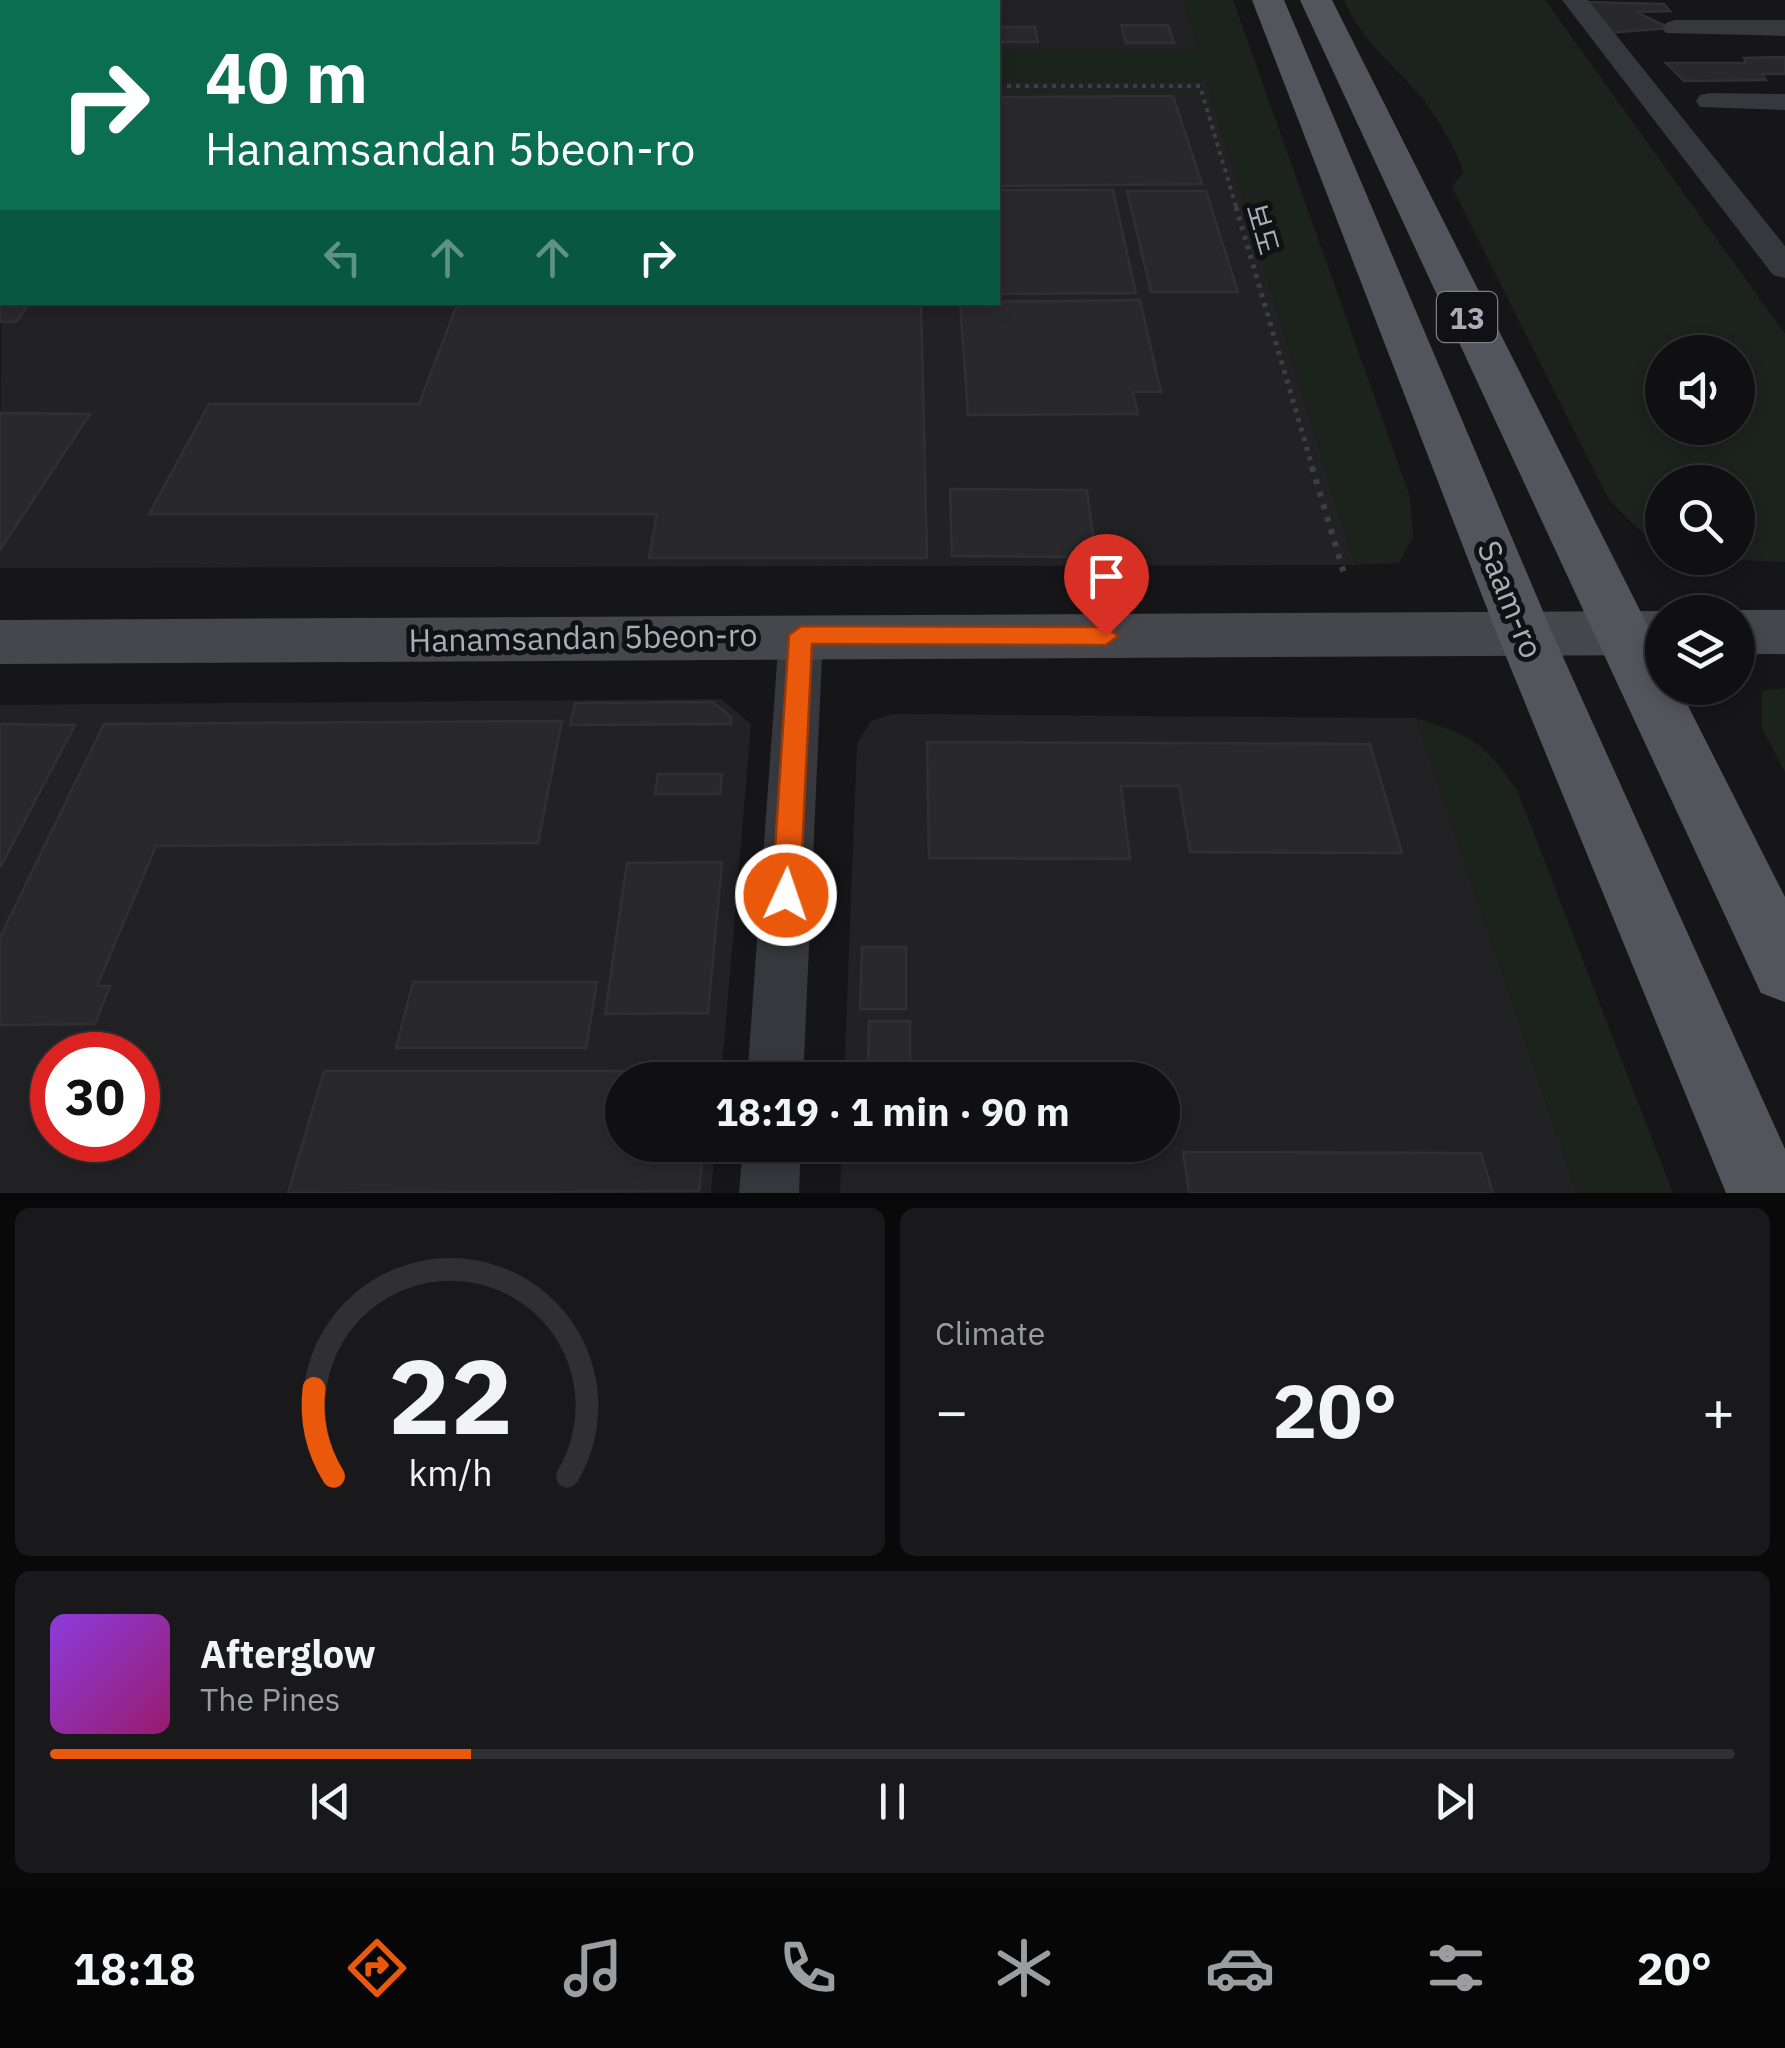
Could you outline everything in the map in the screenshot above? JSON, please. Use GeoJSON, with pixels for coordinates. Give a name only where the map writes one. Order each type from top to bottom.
{"type":"FeatureCollection","features":[{"type":"Feature","properties":{"kind":"main road","name":"Saam-ro"},"geometry":{"type":"LineString","coordinates":[[1268,0],[1526,636],[1765,1193]]}},
{"type":"Feature","properties":{"kind":"main road","name":"13"},"geometry":{"type":"LineString","coordinates":[[1316,0],[1640,633],[1785,970]]}},
{"type":"Feature","properties":{"kind":"street"},"geometry":{"type":"LineString","coordinates":[[1575,0],[1785,268]]}},
{"type":"Feature","properties":{"kind":"street"},"geometry":{"type":"LineString","coordinates":[[1675,28],[1785,28]]}},
{"type":"Feature","properties":{"kind":"street"},"geometry":{"type":"LineString","coordinates":[[1710,101],[1785,102]]}},
{"type":"Feature","properties":{"kind":"street"},"geometry":{"type":"LineString","coordinates":[[1755,632],[1785,632]]}},
{"type":"Feature","properties":{"kind":"street","name":"Hanamsandan 5beon-ro"},"geometry":{"type":"LineString","coordinates":[[0,642],[1640,633]]}},
{"type":"Feature","properties":{"kind":"street"},"geometry":{"type":"LineString","coordinates":[[776,1062],[801,635]]}},
{"type":"Feature","properties":{"kind":"street"},"geometry":{"type":"LineString","coordinates":[[769,1193],[771,1162]]}},
{"type":"Feature","properties":{"kind":"path","name":"보도"},"geometry":{"type":"LineString","coordinates":[[1000,86],[1200,86],[1345,577]]}},
{"type":"Feature","properties":{"kind":"shaded area"},"geometry":{"type":"Polygon","coordinates":[[[1000,0],[1183,0],[1199,50],[1000,50],[1000,0]]]}},
{"type":"Feature","properties":{"kind":"shaded area"},"geometry":{"type":"Polygon","coordinates":[[[1183,0],[1233,0],[1410,497],[1413,537],[1399,563],[1355,565],[1207,82],[1000,82],[1000,50],[1198,50],[1183,0]]]}},
{"type":"Feature","properties":{"kind":"shaded area"},"geometry":{"type":"Polygon","coordinates":[[[1344,0],[1545,0],[1785,334],[1785,562],[1755,561],[1755,465],[1645,465],[1645,535],[1609,500],[1452,187],[1464,172],[1450,142],[1428,105],[1369,41],[1344,0]]]}},
{"type":"Feature","properties":{"kind":"shaded area"},"geometry":{"type":"Polygon","coordinates":[[[1000,82],[1207,82],[1355,565],[0,568],[1,305],[1000,305],[1000,82]]]}},
{"type":"Feature","properties":{"kind":"shaded area"},"geometry":{"type":"Polygon","coordinates":[[[1785,688],[1785,772],[1762,728],[1762,691],[1785,688]]]}},
{"type":"Feature","properties":{"kind":"shaded area"},"geometry":{"type":"Polygon","coordinates":[[[721,699],[751,724],[723,1062],[605,1062],[605,1162],[714,1162],[711,1193],[0,1193],[0,705],[721,699]]]}},
{"type":"Feature","properties":{"kind":"shaded area"},"geometry":{"type":"Polygon","coordinates":[[[893,714],[1416,718],[1577,1193],[840,1193],[841,1162],[1180,1162],[1180,1062],[845,1062],[857,744],[871,721],[893,714]]]}},
{"type":"Feature","properties":{"kind":"shaded area"},"geometry":{"type":"Polygon","coordinates":[[[1416,718],[1475,742],[1517,790],[1673,1193],[1577,1193],[1416,718]]]}},
{"type":"Feature","properties":{"kind":"building"},"geometry":{"type":"Polygon","coordinates":[[[1583,2],[1664,4],[1670,11],[1636,12],[1670,28],[1606,33],[1583,2]]]}},
{"type":"Feature","properties":{"kind":"building"},"geometry":{"type":"Polygon","coordinates":[[[1121,25],[1168,25],[1174,43],[1126,43],[1121,25]]]}},
{"type":"Feature","properties":{"kind":"building"},"geometry":{"type":"Polygon","coordinates":[[[1000,27],[1035,27],[1038,42],[1000,42],[1000,27]]]}},
{"type":"Feature","properties":{"kind":"building"},"geometry":{"type":"Polygon","coordinates":[[[1785,57],[1785,74],[1762,74],[1766,80],[1684,81],[1666,63],[1746,63],[1744,58],[1785,57]]]}},
{"type":"Feature","properties":{"kind":"building"},"geometry":{"type":"Polygon","coordinates":[[[1173,96],[1202,184],[1000,186],[1000,97],[1173,96]]]}},
{"type":"Feature","properties":{"kind":"building"},"geometry":{"type":"Polygon","coordinates":[[[1000,190],[1113,190],[1136,293],[1000,294],[1000,190]]]}},
{"type":"Feature","properties":{"kind":"building"},"geometry":{"type":"Polygon","coordinates":[[[1127,191],[1206,191],[1238,292],[1151,292],[1127,191]]]}},
{"type":"Feature","properties":{"kind":"building"},"geometry":{"type":"Polygon","coordinates":[[[1140,300],[1161,392],[1133,392],[1138,414],[968,415],[960,305],[1000,305],[1000,302],[1140,300]]]}},
{"type":"Feature","properties":{"kind":"building"},"geometry":{"type":"Polygon","coordinates":[[[0,305],[29,305],[16,322],[0,322],[0,305]]]}},
{"type":"Feature","properties":{"kind":"building"},"geometry":{"type":"Polygon","coordinates":[[[457,305],[921,305],[927,558],[649,558],[657,514],[149,514],[209,404],[419,404],[457,305]]]}},
{"type":"Feature","properties":{"kind":"building"},"geometry":{"type":"Polygon","coordinates":[[[0,413],[90,414],[0,550],[0,413]]]}},
{"type":"Feature","properties":{"kind":"building"},"geometry":{"type":"Polygon","coordinates":[[[950,489],[1087,490],[1096,557],[952,556],[950,489]]]}},
{"type":"Feature","properties":{"kind":"building"},"geometry":{"type":"Polygon","coordinates":[[[713,702],[731,717],[731,724],[570,725],[575,703],[713,702]]]}},
{"type":"Feature","properties":{"kind":"building"},"geometry":{"type":"Polygon","coordinates":[[[562,721],[538,843],[156,846],[97,986],[110,986],[95,1024],[0,1025],[0,937],[104,724],[562,721]]]}},
{"type":"Feature","properties":{"kind":"building"},"geometry":{"type":"Polygon","coordinates":[[[0,724],[75,725],[0,868],[0,724]]]}},
{"type":"Feature","properties":{"kind":"building"},"geometry":{"type":"Polygon","coordinates":[[[927,742],[1370,744],[1402,853],[1190,852],[1179,786],[1121,786],[1130,859],[929,858],[927,742]]]}},
{"type":"Feature","properties":{"kind":"building"},"geometry":{"type":"Polygon","coordinates":[[[658,774],[722,774],[720,794],[655,794],[658,774]]]}},
{"type":"Feature","properties":{"kind":"building"},"geometry":{"type":"Polygon","coordinates":[[[722,862],[708,1013],[605,1014],[627,863],[722,862]]]}},
{"type":"Feature","properties":{"kind":"building"},"geometry":{"type":"Polygon","coordinates":[[[862,947],[906,947],[906,1009],[860,1009],[862,947]]]}},
{"type":"Feature","properties":{"kind":"building"},"geometry":{"type":"Polygon","coordinates":[[[413,982],[597,982],[586,1048],[396,1048],[413,982]]]}},
{"type":"Feature","properties":{"kind":"building"},"geometry":{"type":"Polygon","coordinates":[[[869,1021],[910,1021],[910,1062],[868,1062],[869,1021]]]}},
{"type":"Feature","properties":{"kind":"building"},"geometry":{"type":"Polygon","coordinates":[[[324,1071],[605,1071],[605,1162],[702,1162],[699,1191],[288,1193],[324,1071]]]}},
{"type":"Feature","properties":{"kind":"building"},"geometry":{"type":"Polygon","coordinates":[[[1183,1152],[1481,1153],[1493,1193],[1189,1193],[1183,1152]]]}},
{"type":"Feature","properties":{"kind":"route"},"geometry":{"type":"LineString","coordinates":[[786,895],[801,635],[1106,636]]}}]}
